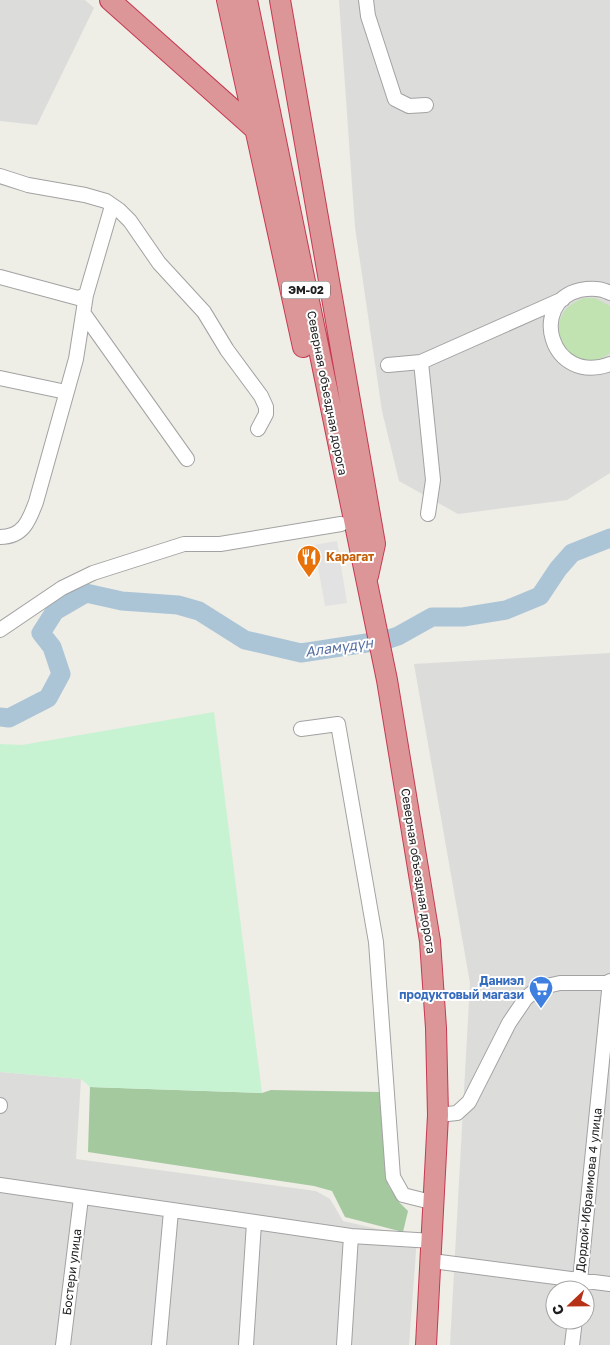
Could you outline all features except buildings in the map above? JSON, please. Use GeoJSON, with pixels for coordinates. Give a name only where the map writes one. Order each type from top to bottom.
{"type":"FeatureCollection","features":[{"type":"Feature","properties":{"kind":"highway"},"geometry":{"type":"LineString","coordinates":[[110,0],[257,132]]}},
{"type":"Feature","properties":{"kind":"highway"},"geometry":{"type":"LineString","coordinates":[[228,0],[341,524],[368,586]]}},
{"type":"Feature","properties":{"kind":"highway","name":"Северная объездная дорога"},"geometry":{"type":"LineString","coordinates":[[247,0],[358,547],[387,680],[430,941],[436,1028],[438,1114],[432,1261],[426,1345]]}},
{"type":"Feature","properties":{"kind":"highway","name":"Северная объездная дорога"},"geometry":{"type":"LineString","coordinates":[[260,0],[367,546],[368,586]]}},
{"type":"Feature","properties":{"kind":"highway"},"geometry":{"type":"LineString","coordinates":[[280,0],[375,544],[368,586]]}},
{"type":"Feature","properties":{"kind":"street"},"geometry":{"type":"LineString","coordinates":[[366,0],[368,16],[395,99],[409,106],[426,105]]}},
{"type":"Feature","properties":{"kind":"street"},"geometry":{"type":"LineString","coordinates":[[0,176],[28,185],[85,195],[112,206],[130,221],[159,262],[204,312],[226,350],[261,396],[266,407],[266,414],[258,429]]}},
{"type":"Feature","properties":{"kind":"street"},"geometry":{"type":"LineString","coordinates":[[0,537],[9,537],[21,532],[30,519],[81,340],[86,294],[112,206]]}},
{"type":"Feature","properties":{"kind":"street"},"geometry":{"type":"LineString","coordinates":[[0,277],[78,298],[86,294]]}},
{"type":"Feature","properties":{"kind":"street"},"geometry":{"type":"LineString","coordinates":[[388,365],[421,362],[563,299],[574,291],[589,288],[609,289]]}},
{"type":"Feature","properties":{"kind":"street"},"geometry":{"type":"LineString","coordinates":[[563,299],[554,312],[551,322],[554,344],[565,359],[572,364],[585,368],[596,368],[610,364]]}},
{"type":"Feature","properties":{"kind":"street"},"geometry":{"type":"LineString","coordinates":[[84,314],[187,459]]}},
{"type":"Feature","properties":{"kind":"street"},"geometry":{"type":"LineString","coordinates":[[421,362],[433,480],[428,514]]}},
{"type":"Feature","properties":{"kind":"street"},"geometry":{"type":"LineString","coordinates":[[0,378],[66,392]]}},
{"type":"Feature","properties":{"kind":"street"},"geometry":{"type":"LineString","coordinates":[[0,630],[62,588],[93,573],[184,544],[220,544],[341,524]]}},
{"type":"Feature","properties":{"kind":"street"},"geometry":{"type":"LineString","coordinates":[[301,728],[338,724],[376,942],[393,1177],[403,1195],[435,1203]]}},
{"type":"Feature","properties":{"kind":"street"},"geometry":{"type":"LineString","coordinates":[[438,1114],[457,1113],[469,1102],[509,1023],[526,998],[538,988],[560,983],[610,982]]}},
{"type":"Feature","properties":{"kind":"street","name":"Дордой-Ибраимова 4 улица"},"geometry":{"type":"LineString","coordinates":[[580,1280],[610,982]]}},
{"type":"Feature","properties":{"kind":"street"},"geometry":{"type":"LineString","coordinates":[[0,1185],[171,1212],[351,1236],[433,1241]]}},
{"type":"Feature","properties":{"kind":"street","name":"Бостери улица"},"geometry":{"type":"LineString","coordinates":[[63,1345],[81,1198]]}},
{"type":"Feature","properties":{"kind":"street"},"geometry":{"type":"LineString","coordinates":[[159,1345],[171,1212]]}},
{"type":"Feature","properties":{"kind":"street"},"geometry":{"type":"LineString","coordinates":[[246,1345],[254,1223]]}},
{"type":"Feature","properties":{"kind":"street"},"geometry":{"type":"LineString","coordinates":[[344,1345],[351,1236]]}},
{"type":"Feature","properties":{"kind":"street"},"geometry":{"type":"LineString","coordinates":[[432,1261],[548,1280]]}},
{"type":"Feature","properties":{"kind":"street"},"geometry":{"type":"LineString","coordinates":[[595,1284],[610,1284]]}},
{"type":"Feature","properties":{"kind":"street"},"geometry":{"type":"LineString","coordinates":[[572,1345],[574,1330]]}},
{"type":"Feature","properties":{"kind":"shaded area"},"geometry":{"type":"Polygon","coordinates":[[[0,0],[85,0],[94,8],[37,125],[0,121],[0,0]]]}},
{"type":"Feature","properties":{"kind":"shaded area"},"geometry":{"type":"Polygon","coordinates":[[[339,0],[610,0],[610,473],[567,500],[458,514],[399,481],[382,411],[355,227],[339,0]]]}},
{"type":"Feature","properties":{"kind":"shaded area"},"geometry":{"type":"Polygon","coordinates":[[[337,541],[347,603],[325,606],[314,545],[337,541]]]}},
{"type":"Feature","properties":{"kind":"shaded area"},"geometry":{"type":"Polygon","coordinates":[[[610,653],[610,1345],[450,1345],[470,983],[414,664],[610,653]]]}},
{"type":"Feature","properties":{"kind":"shaded area"},"geometry":{"type":"Polygon","coordinates":[[[0,1072],[81,1079],[76,1159],[316,1191],[330,1199],[343,1221],[417,1238],[409,1345],[0,1345],[0,1072]]]}},
{"type":"Feature","properties":{"kind":"green space"},"geometry":{"type":"Polygon","coordinates":[[[584,298],[595,298],[610,306],[610,353],[596,360],[582,360],[571,354],[563,344],[559,331],[561,318],[569,307],[584,298]]]}},
{"type":"Feature","properties":{"kind":"green space"},"geometry":{"type":"Polygon","coordinates":[[[214,712],[262,1093],[90,1087],[81,1079],[0,1072],[0,744],[22,745],[214,712]]]}},
{"type":"Feature","properties":{"kind":"green space"},"geometry":{"type":"Polygon","coordinates":[[[90,1087],[262,1093],[271,1090],[381,1092],[388,1185],[408,1211],[403,1232],[345,1217],[332,1191],[314,1186],[88,1152],[90,1087]]]}},
{"type":"Feature","properties":{"kind":"waterway","name":"Аламүдүн"},"geometry":{"type":"LineString","coordinates":[[0,717],[9,718],[48,698],[61,674],[52,647],[41,633],[55,611],[86,593],[122,601],[178,605],[199,611],[245,640],[301,653],[386,640],[398,636],[432,617],[463,617],[506,610],[540,596],[558,569],[572,553],[610,538]]}},
{"type":"Feature","properties":{"kind":"place","name":"Карагат"},"geometry":{"type":"Point","coordinates":[309,578]}},
{"type":"Feature","properties":{"kind":"place","name":"Даниэл продуктовый магази"},"geometry":{"type":"Point","coordinates":[541,1009]}}]}
